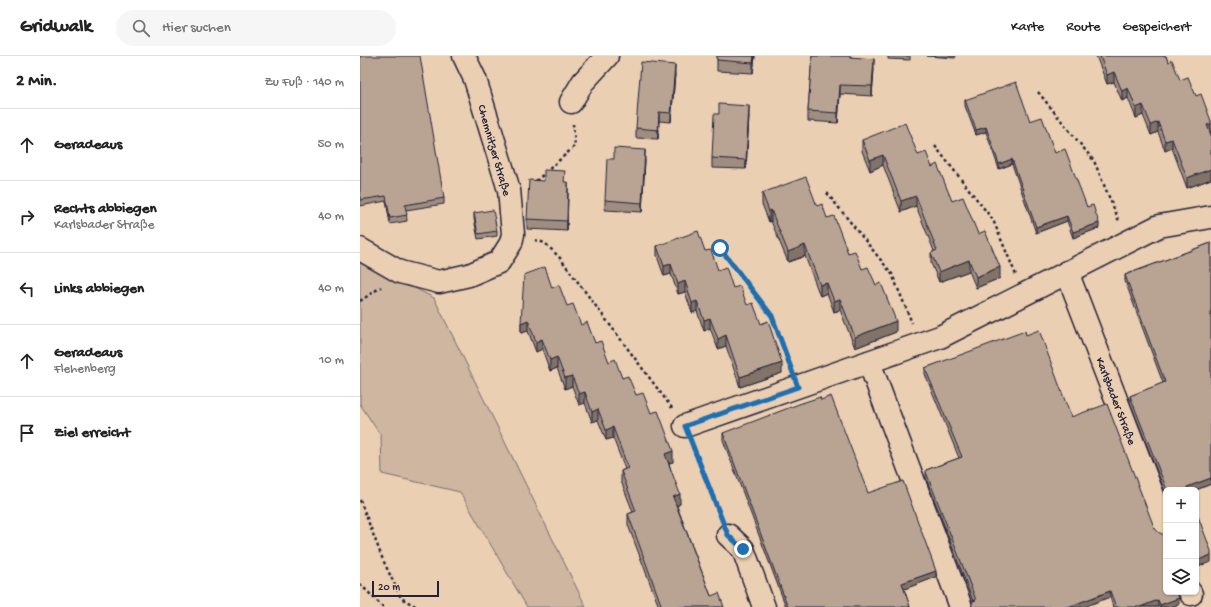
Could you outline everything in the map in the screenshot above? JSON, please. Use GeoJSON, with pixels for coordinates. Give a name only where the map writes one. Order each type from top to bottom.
{"type":"FeatureCollection","features":[{"type":"Feature","properties":{"kind":"street","name":"Chemnitzer Straße"},"geometry":{"type":"LineString","coordinates":[[360,249],[400,272],[439,282],[469,275],[499,262],[511,243],[513,234],[509,190],[475,79],[464,56]]}},
{"type":"Feature","properties":{"kind":"street"},"geometry":{"type":"LineString","coordinates":[[571,102],[583,82],[607,56]]}},
{"type":"Feature","properties":{"kind":"street"},"geometry":{"type":"LineString","coordinates":[[685,426],[940,337],[1159,226],[1211,217]]}},
{"type":"Feature","properties":{"kind":"street","name":"Karlsbader Straße"},"geometry":{"type":"LineString","coordinates":[[1067,272],[1164,523]]}},
{"type":"Feature","properties":{"kind":"street"},"geometry":{"type":"LineString","coordinates":[[869,362],[961,607]]}},
{"type":"Feature","properties":{"kind":"street"},"geometry":{"type":"LineString","coordinates":[[728,535],[743,549],[764,607]]}},
{"type":"Feature","properties":{"kind":"path"},"geometry":{"type":"LineString","coordinates":[[1038,92],[1094,161],[1127,242]]}},
{"type":"Feature","properties":{"kind":"path"},"geometry":{"type":"LineString","coordinates":[[509,190],[539,181],[575,146],[571,102]]}},
{"type":"Feature","properties":{"kind":"path"},"geometry":{"type":"LineString","coordinates":[[935,146],[993,220],[1023,294]]}},
{"type":"Feature","properties":{"kind":"path"},"geometry":{"type":"LineString","coordinates":[[827,193],[892,274],[920,344]]}},
{"type":"Feature","properties":{"kind":"path"},"geometry":{"type":"LineString","coordinates":[[545,243],[560,258],[685,426],[728,535]]}},
{"type":"Feature","properties":{"kind":"path"},"geometry":{"type":"LineString","coordinates":[[720,248],[772,316],[798,387]]}},
{"type":"Feature","properties":{"kind":"path"},"geometry":{"type":"LineString","coordinates":[[360,301],[371,294]]}},
{"type":"Feature","properties":{"kind":"path"},"geometry":{"type":"LineString","coordinates":[[360,500],[383,560],[400,598],[417,607]]}},
{"type":"Feature","properties":{"kind":"path"},"geometry":{"type":"LineString","coordinates":[[360,584],[383,607]]}},
{"type":"Feature","properties":{"kind":"shaded area"},"geometry":{"type":"Polygon","coordinates":[[[360,260],[434,298],[586,607],[527,607],[460,492],[382,474],[381,436],[360,404],[360,260]]]}},
{"type":"Feature","properties":{"kind":"building"},"geometry":{"type":"Polygon","coordinates":[[[360,56],[420,56],[444,198],[405,205],[407,215],[390,218],[386,196],[360,200],[360,56]]]}},
{"type":"Feature","properties":{"kind":"building"},"geometry":{"type":"Polygon","coordinates":[[[717,56],[754,56],[753,63],[717,60],[717,56]]]}},
{"type":"Feature","properties":{"kind":"building"},"geometry":{"type":"Polygon","coordinates":[[[812,56],[850,56],[874,59],[872,86],[840,85],[838,113],[808,111],[812,56]]]}},
{"type":"Feature","properties":{"kind":"building"},"geometry":{"type":"Polygon","coordinates":[[[1100,56],[1166,56],[1168,62],[1172,60],[1180,80],[1188,77],[1196,96],[1201,94],[1211,121],[1211,124],[1207,125],[1211,135],[1211,169],[1187,178],[1172,139],[1165,141],[1158,122],[1151,125],[1143,105],[1136,108],[1128,88],[1122,91],[1114,72],[1107,75],[1100,56]]]}},
{"type":"Feature","properties":{"kind":"building"},"geometry":{"type":"Polygon","coordinates":[[[641,62],[675,65],[671,113],[659,112],[658,130],[636,128],[641,62]]]}},
{"type":"Feature","properties":{"kind":"building"},"geometry":{"type":"Polygon","coordinates":[[[1016,82],[1030,121],[1042,117],[1055,153],[1065,149],[1087,207],[1093,205],[1099,223],[1073,232],[1067,216],[1036,227],[1012,159],[999,164],[986,127],[976,130],[965,100],[1016,82]]]}},
{"type":"Feature","properties":{"kind":"building"},"geometry":{"type":"Polygon","coordinates":[[[719,104],[749,106],[746,160],[712,158],[714,114],[719,114],[719,104]]]}},
{"type":"Feature","properties":{"kind":"building"},"geometry":{"type":"Polygon","coordinates":[[[905,123],[918,155],[926,152],[932,167],[937,164],[952,201],[963,197],[978,234],[985,231],[1000,267],[976,277],[969,260],[939,272],[931,253],[937,250],[916,196],[901,201],[883,155],[870,160],[862,140],[905,123]]]}},
{"type":"Feature","properties":{"kind":"building"},"geometry":{"type":"Polygon","coordinates":[[[614,148],[645,150],[642,203],[605,200],[607,159],[614,159],[614,148]]]}},
{"type":"Feature","properties":{"kind":"building"},"geometry":{"type":"Polygon","coordinates":[[[544,170],[565,171],[564,182],[568,182],[567,221],[527,219],[529,180],[544,181],[544,170]]]}},
{"type":"Feature","properties":{"kind":"building"},"geometry":{"type":"Polygon","coordinates":[[[806,177],[817,206],[822,204],[827,218],[834,216],[848,253],[855,251],[862,269],[868,267],[876,285],[881,283],[896,321],[855,337],[840,299],[834,301],[827,283],[820,285],[805,245],[788,252],[771,210],[769,211],[762,193],[806,177]]]}},
{"type":"Feature","properties":{"kind":"building"},"geometry":{"type":"Polygon","coordinates":[[[493,210],[497,231],[478,234],[474,213],[493,210]]]}},
{"type":"Feature","properties":{"kind":"building"},"geometry":{"type":"Polygon","coordinates":[[[698,231],[705,251],[711,250],[718,270],[726,267],[733,288],[740,286],[747,305],[753,303],[761,324],[768,321],[782,363],[740,377],[726,335],[718,339],[710,318],[704,320],[697,301],[692,303],[685,281],[678,284],[671,264],[664,266],[657,246],[698,231]]]}},
{"type":"Feature","properties":{"kind":"building"},"geometry":{"type":"Polygon","coordinates":[[[1211,243],[1211,478],[1187,487],[1166,487],[1130,396],[1165,382],[1125,275],[1211,243]]]}},
{"type":"Feature","properties":{"kind":"building"},"geometry":{"type":"Polygon","coordinates":[[[545,267],[552,288],[559,285],[567,306],[573,304],[581,325],[587,322],[595,343],[601,341],[609,362],[615,359],[622,378],[628,376],[636,395],[643,393],[651,413],[658,411],[673,451],[665,454],[680,494],[673,497],[711,596],[719,593],[724,607],[662,607],[628,514],[636,511],[621,471],[628,468],[613,427],[606,430],[598,409],[592,412],[585,392],[579,394],[572,376],[565,378],[557,357],[550,360],[542,339],[536,342],[528,320],[521,323],[524,275],[545,267]]]}},
{"type":"Feature","properties":{"kind":"building"},"geometry":{"type":"Polygon","coordinates":[[[1039,330],[1071,417],[1107,404],[1154,527],[1158,532],[1163,534],[1163,595],[1178,595],[1179,598],[1160,605],[1158,600],[1140,607],[1116,607],[1110,591],[1068,607],[971,607],[973,601],[976,600],[926,472],[926,470],[962,457],[925,368],[1025,331],[1026,335],[1039,330]]]}},
{"type":"Feature","properties":{"kind":"building"},"geometry":{"type":"Polygon","coordinates":[[[831,396],[868,493],[903,481],[936,571],[902,583],[910,607],[788,607],[723,433],[799,404],[820,397],[821,400],[831,396]]]}},
{"type":"Feature","properties":{"kind":"building"},"geometry":{"type":"Polygon","coordinates":[[[1199,519],[1211,551],[1211,555],[1199,560],[1199,519]]]}},
{"type":"Feature","properties":{"kind":"route"},"geometry":{"type":"LineString","coordinates":[[720,248],[772,316],[798,387],[685,426],[728,535],[743,549]]}}]}
